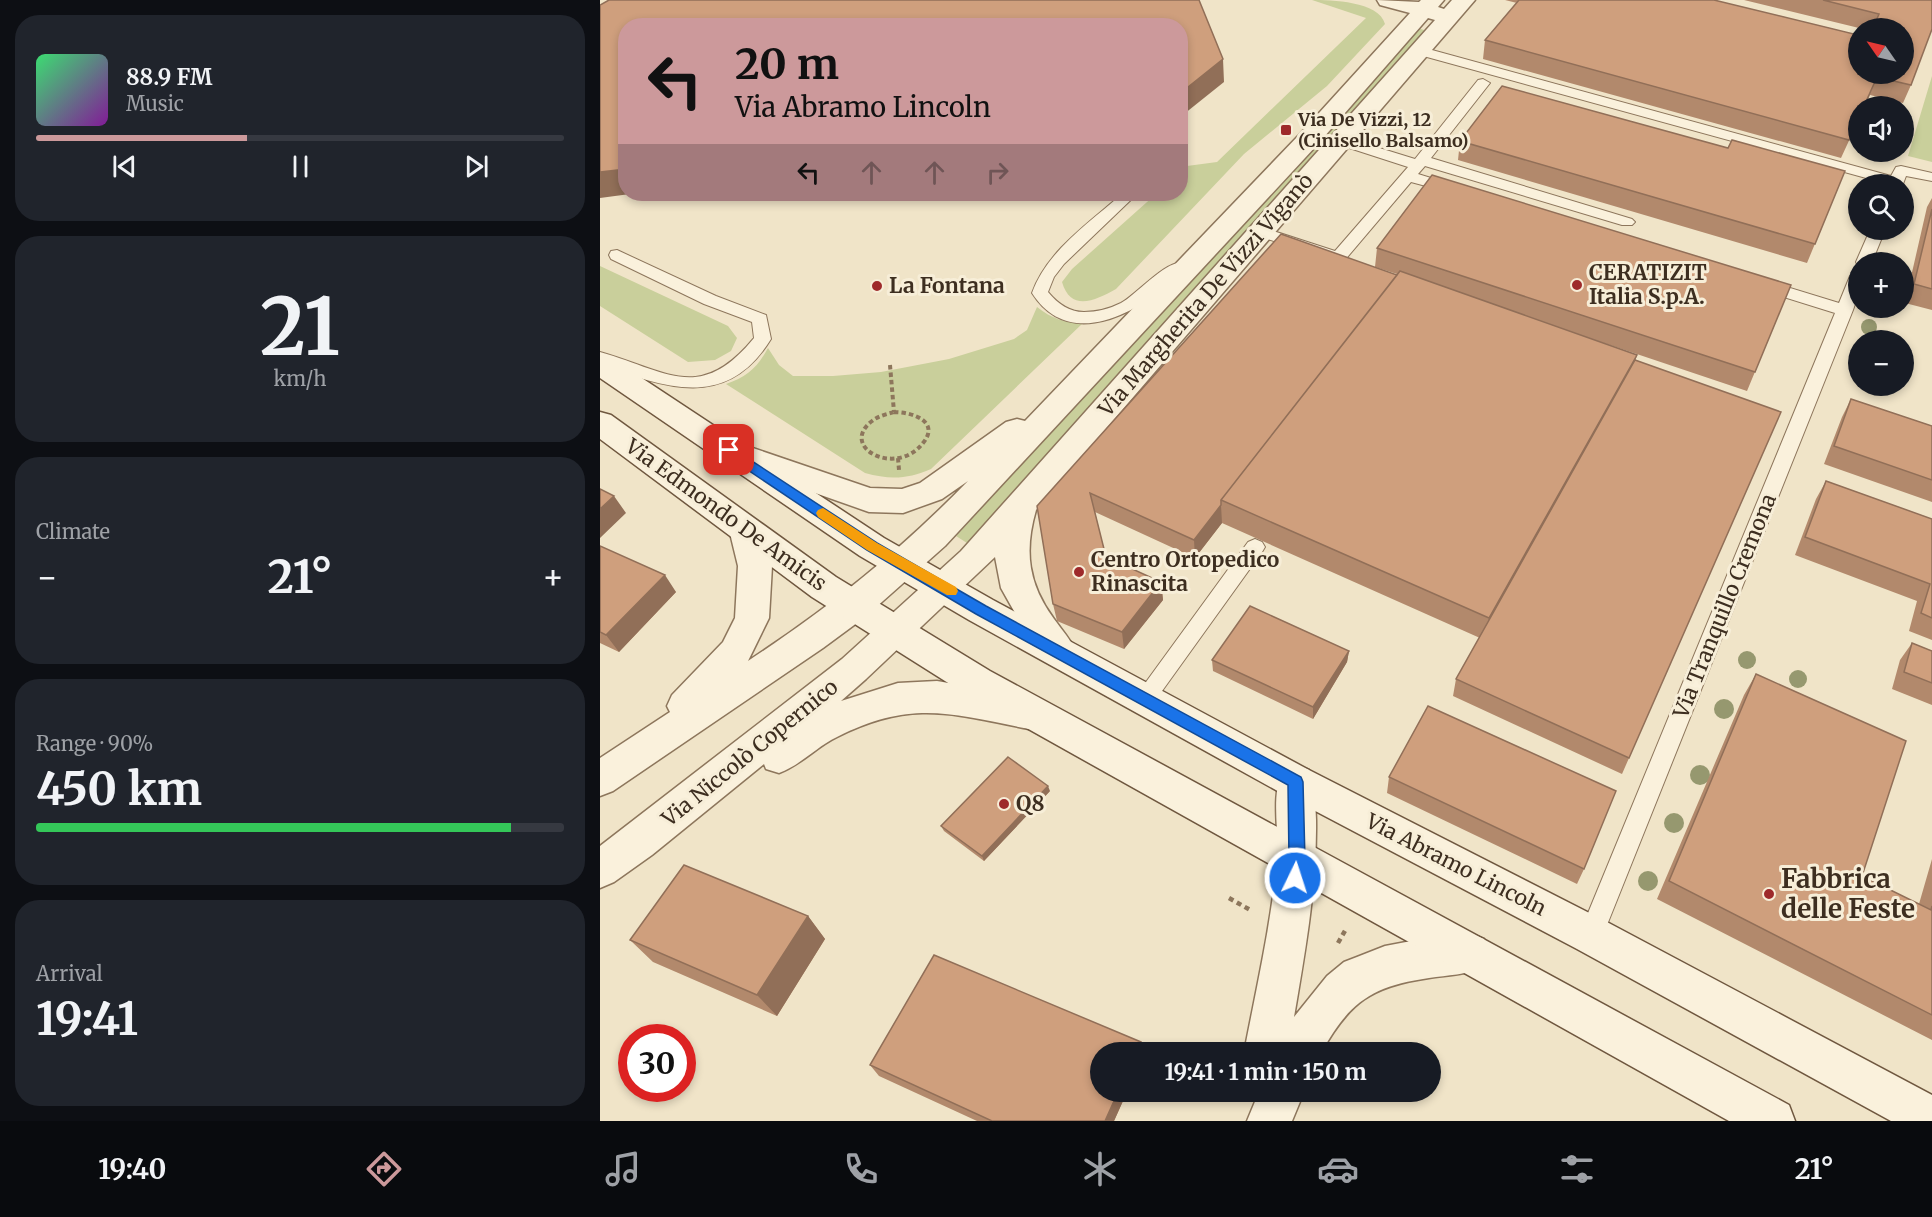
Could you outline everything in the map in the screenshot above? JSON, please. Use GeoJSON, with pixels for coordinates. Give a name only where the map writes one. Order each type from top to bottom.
{"type":"FeatureCollection","features":[{"type":"Feature","properties":{"kind":"street"},"geometry":{"type":"LineString","coordinates":[[1388,0],[1443,7]]}},
{"type":"Feature","properties":{"kind":"street","name":"Via Margherita De Vizzi Viganò"},"geometry":{"type":"LineString","coordinates":[[943,586],[973,560],[1421,51],[1443,7]]}},
{"type":"Feature","properties":{"kind":"street","name":"Via Margherita De Vizzi Viganò"},"geometry":{"type":"LineString","coordinates":[[853,607],[934,537],[1222,232],[1443,7]]}},
{"type":"Feature","properties":{"kind":"street"},"geometry":{"type":"LineString","coordinates":[[600,364],[872,547],[903,564]]}},
{"type":"Feature","properties":{"kind":"street"},"geometry":{"type":"LineString","coordinates":[[729,450],[869,500],[903,501],[931,491],[1077,387]]}},
{"type":"Feature","properties":{"kind":"street","name":"Via Edmondo De Amicis"},"geometry":{"type":"LineString","coordinates":[[600,423],[853,607],[895,631]]}},
{"type":"Feature","properties":{"kind":"street"},"geometry":{"type":"LineString","coordinates":[[1021,504],[1012,542],[1014,575],[1023,604],[1060,653]]}},
{"type":"Feature","properties":{"kind":"street"},"geometry":{"type":"LineString","coordinates":[[636,755],[735,652],[752,618],[755,566],[745,529]]}},
{"type":"Feature","properties":{"kind":"street","name":"Via Abramo Lincoln"},"geometry":{"type":"LineString","coordinates":[[903,564],[981,610],[1296,782],[1591,935],[1932,1119]]}},
{"type":"Feature","properties":{"kind":"street","name":"Via Niccolò Copernico"},"geometry":{"type":"LineString","coordinates":[[600,869],[638,842],[854,669],[943,586]]}},
{"type":"Feature","properties":{"kind":"street"},"geometry":{"type":"LineString","coordinates":[[600,779],[811,638],[853,607]]}},
{"type":"Feature","properties":{"kind":"street"},"geometry":{"type":"LineString","coordinates":[[895,631],[1033,714],[1773,1121]]}},
{"type":"Feature","properties":{"kind":"street"},"geometry":{"type":"LineString","coordinates":[[638,842],[699,818],[812,732],[847,714],[898,698],[936,696],[1033,714]]}},
{"type":"Feature","properties":{"kind":"street"},"geometry":{"type":"LineString","coordinates":[[1268,1042],[1288,931],[1297,860],[1296,782]]}},
{"type":"Feature","properties":{"kind":"street"},"geometry":{"type":"LineString","coordinates":[[1305,1042],[1324,1010],[1358,978],[1412,960],[1469,953]]}},
{"type":"Feature","properties":{"kind":"street"},"geometry":{"type":"LineString","coordinates":[[1252,1121],[1256,1102]]}},
{"type":"Feature","properties":{"kind":"street"},"geometry":{"type":"LineString","coordinates":[[1269,1121],[1278,1102]]}},
{"type":"Feature","properties":{"kind":"lane"},"geometry":{"type":"LineString","coordinates":[[1421,51],[1879,174]]}},
{"type":"Feature","properties":{"kind":"lane"},"geometry":{"type":"LineString","coordinates":[[1261,232],[1338,257],[1416,167],[1483,83]]}},
{"type":"Feature","properties":{"kind":"lane"},"geometry":{"type":"LineString","coordinates":[[1342,141],[1416,167],[1628,222]]}},
{"type":"Feature","properties":{"kind":"lane"},"geometry":{"type":"LineString","coordinates":[[1416,167],[1465,193]]}},
{"type":"Feature","properties":{"kind":"lane"},"geometry":{"type":"LineString","coordinates":[[1914,178],[1932,177]]}},
{"type":"Feature","properties":{"kind":"lane"},"geometry":{"type":"LineString","coordinates":[[1122,201],[1058,260],[1046,276],[1040,293],[1048,306],[1062,314],[1082,318],[1106,316],[1127,306],[1222,232]]}},
{"type":"Feature","properties":{"kind":"lane"},"geometry":{"type":"LineString","coordinates":[[600,358],[677,384],[706,382],[729,374],[749,358],[763,339],[760,319],[711,300],[616,255]]}},
{"type":"Feature","properties":{"kind":"lane"},"geometry":{"type":"LineString","coordinates":[[1745,279],[1845,310]]}},
{"type":"Feature","properties":{"kind":"lane","name":"Via Tranquillo Cremona"},"geometry":{"type":"LineString","coordinates":[[1591,935],[1848,302]]}},
{"type":"Feature","properties":{"kind":"lane"},"geometry":{"type":"LineString","coordinates":[[1145,699],[1255,547]]}},
{"type":"Feature","properties":{"kind":"path"},"geometry":{"type":"LineString","coordinates":[[890,365],[894,412]]}},
{"type":"Feature","properties":{"kind":"path"},"geometry":{"type":"LineString","coordinates":[[894,412],[911,413],[920,417],[928,430],[926,439],[916,451],[898,459],[874,457],[864,449],[861,441],[863,431],[877,418],[894,412]]}},
{"type":"Feature","properties":{"kind":"green space"},"geometry":{"type":"Polygon","coordinates":[[[1312,0],[1364,6],[1381,16],[1385,24],[1327,86],[1244,154],[1116,289],[1092,300],[1078,301],[1071,298],[1062,282],[1072,269],[1148,201],[1188,201],[1188,166],[1217,162],[1366,18],[1312,0]]]}},
{"type":"Feature","properties":{"kind":"green space"},"geometry":{"type":"Polygon","coordinates":[[[1418,28],[1427,31],[967,543],[956,536],[1418,28]]]}},
{"type":"Feature","properties":{"kind":"green space"},"geometry":{"type":"Polygon","coordinates":[[[1932,76],[1932,162],[1914,158],[1914,136],[1932,76]]]}},
{"type":"Feature","properties":{"kind":"green space"},"geometry":{"type":"Polygon","coordinates":[[[600,266],[728,326],[737,338],[731,351],[715,360],[688,362],[600,306],[600,266]]]}},
{"type":"Feature","properties":{"kind":"green space"},"geometry":{"type":"Polygon","coordinates":[[[1037,307],[1058,319],[1083,323],[931,469],[914,475],[883,477],[865,473],[726,384],[751,371],[768,348],[779,365],[793,376],[833,376],[881,372],[949,359],[1014,339],[1027,330],[1037,307]]]}},
{"type":"Feature","properties":{"kind":"building"},"geometry":{"type":"Polygon","coordinates":[[[609,0],[1199,0],[1223,59],[1188,87],[1188,18],[618,18],[618,170],[600,172],[600,5],[609,0]]]}},
{"type":"Feature","properties":{"kind":"building"},"geometry":{"type":"Polygon","coordinates":[[[1519,0],[1714,0],[1848,33],[1848,84],[1874,84],[1868,96],[1848,96],[1848,140],[1485,40],[1519,0]]]}},
{"type":"Feature","properties":{"kind":"building"},"geometry":{"type":"Polygon","coordinates":[[[1823,0],[1932,0],[1932,29],[1914,77],[1914,18],[1877,18],[1879,14],[1823,0]]]}},
{"type":"Feature","properties":{"kind":"building"},"geometry":{"type":"Polygon","coordinates":[[[1502,86],[1728,148],[1732,140],[1845,171],[1815,244],[1460,141],[1502,86]]]}},
{"type":"Feature","properties":{"kind":"building","name":"CERATIZIT Italia S.p.A."},"geometry":{"type":"Polygon","coordinates":[[[1432,175],[1791,285],[1755,372],[1377,248],[1432,175]]]}},
{"type":"Feature","properties":{"kind":"building"},"geometry":{"type":"Polygon","coordinates":[[[1932,209],[1932,289],[1914,284],[1932,209]]]}},
{"type":"Feature","properties":{"kind":"building"},"geometry":{"type":"Polygon","coordinates":[[[1281,234],[1397,275],[1221,500],[1221,505],[1194,540],[1090,493],[1106,557],[1161,582],[1122,632],[1053,604],[1037,506],[1281,234]]]}},
{"type":"Feature","properties":{"kind":"building"},"geometry":{"type":"Polygon","coordinates":[[[1400,271],[1637,355],[1489,618],[1221,500],[1400,271]]]}},
{"type":"Feature","properties":{"kind":"building"},"geometry":{"type":"Polygon","coordinates":[[[1635,360],[1781,412],[1629,758],[1456,679],[1635,360]]]}},
{"type":"Feature","properties":{"kind":"building"},"geometry":{"type":"Polygon","coordinates":[[[1851,399],[1932,426],[1932,480],[1834,446],[1851,399]]]}},
{"type":"Feature","properties":{"kind":"building"},"geometry":{"type":"Polygon","coordinates":[[[1826,481],[1932,519],[1932,618],[1921,613],[1930,584],[1805,537],[1826,481]]]}},
{"type":"Feature","properties":{"kind":"building"},"geometry":{"type":"Polygon","coordinates":[[[600,489],[614,496],[600,509],[600,489]]]}},
{"type":"Feature","properties":{"kind":"building"},"geometry":{"type":"Polygon","coordinates":[[[600,546],[665,575],[606,635],[600,632],[600,546]]]}},
{"type":"Feature","properties":{"kind":"building"},"geometry":{"type":"Polygon","coordinates":[[[1250,606],[1349,651],[1313,707],[1212,660],[1250,606]]]}},
{"type":"Feature","properties":{"kind":"building"},"geometry":{"type":"Polygon","coordinates":[[[1912,643],[1932,651],[1932,683],[1904,672],[1912,643]]]}},
{"type":"Feature","properties":{"kind":"building"},"geometry":{"type":"Polygon","coordinates":[[[1756,674],[1906,741],[1862,876],[1931,910],[1932,906],[1932,1015],[1669,881],[1756,674]]]}},
{"type":"Feature","properties":{"kind":"building"},"geometry":{"type":"Polygon","coordinates":[[[1428,706],[1616,791],[1584,869],[1389,777],[1428,706]]]}},
{"type":"Feature","properties":{"kind":"building"},"geometry":{"type":"Polygon","coordinates":[[[1008,757],[1048,786],[982,856],[941,826],[1008,757]]]}},
{"type":"Feature","properties":{"kind":"building"},"geometry":{"type":"Polygon","coordinates":[[[684,865],[808,916],[757,995],[630,940],[684,865]]]}},
{"type":"Feature","properties":{"kind":"building"},"geometry":{"type":"Polygon","coordinates":[[[934,955],[1141,1042],[1090,1042],[1090,1102],[1114,1102],[1105,1121],[992,1121],[870,1065],[934,955]]]}},
{"type":"Feature","properties":{"kind":"slow traffic"},"geometry":{"type":"LineString","coordinates":[[823,513],[872,547],[951,591]]}},
{"type":"Feature","properties":{"kind":"place","name":"Via De Vizzi, 12 (Cinisello Balsamo)"},"geometry":{"type":"Point","coordinates":[1286,130]}},
{"type":"Feature","properties":{"kind":"place","name":"CERATIZIT Italia S.p.A."},"geometry":{"type":"Point","coordinates":[1577,285]}},
{"type":"Feature","properties":{"kind":"place","name":"La Fontana"},"geometry":{"type":"Point","coordinates":[877,286]}},
{"type":"Feature","properties":{"kind":"place","name":"Centro Ortopedico Rinascita"},"geometry":{"type":"Point","coordinates":[1079,572]}},
{"type":"Feature","properties":{"kind":"place","name":"Q8"},"geometry":{"type":"Point","coordinates":[1004,804]}},
{"type":"Feature","properties":{"kind":"place","name":"Fabbrica delle Feste"},"geometry":{"type":"Point","coordinates":[1769,894]}},
{"type":"Feature","properties":{"kind":"route"},"geometry":{"type":"LineString","coordinates":[[729,450],[872,547],[981,610],[1296,782],[1297,860],[1295,878]]}}]}
